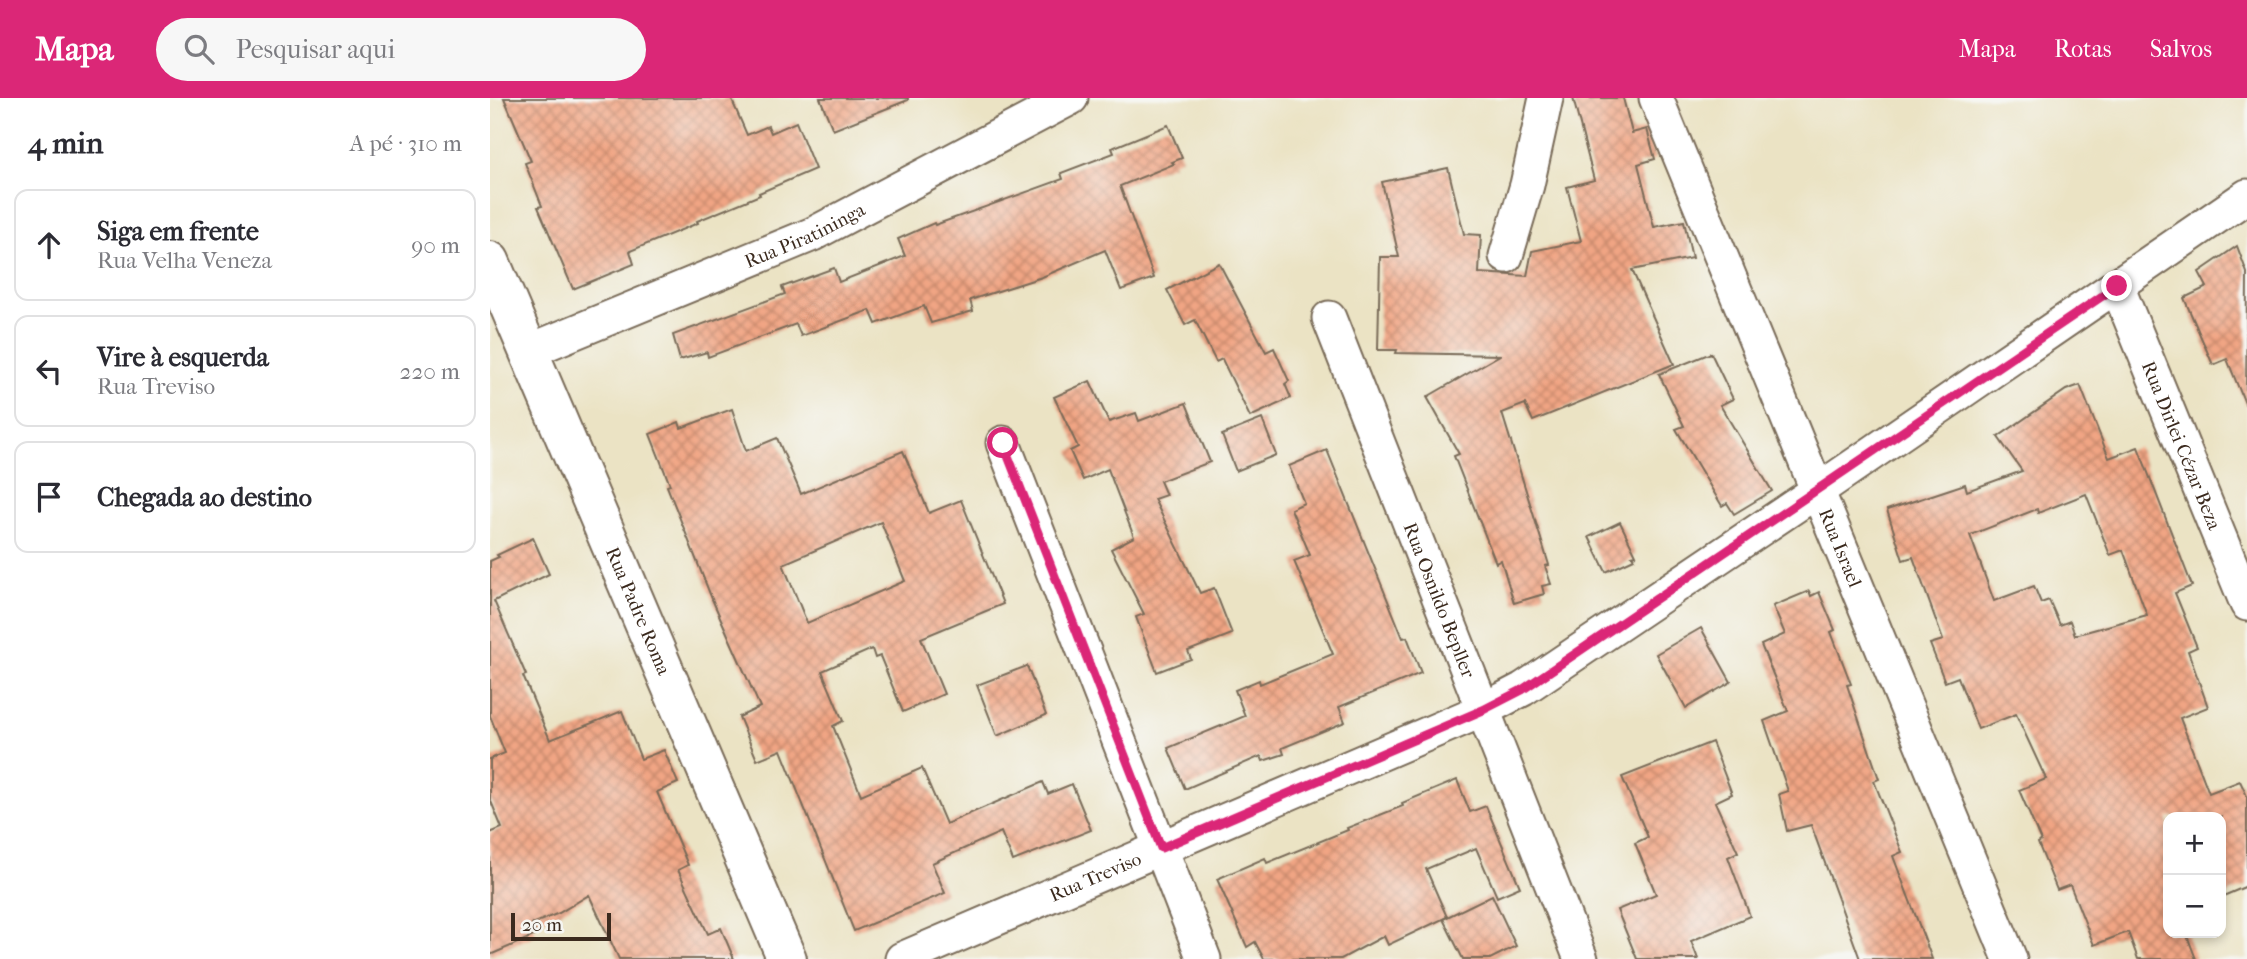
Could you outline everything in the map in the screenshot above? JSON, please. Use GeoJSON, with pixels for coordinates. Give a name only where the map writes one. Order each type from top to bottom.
{"type":"FeatureCollection","features":[{"type":"Feature","properties":{"kind":"street","name":"Rua Piratininga"},"geometry":{"type":"LineString","coordinates":[[529,351],[813,234],[1071,98]]}},
{"type":"Feature","properties":{"kind":"street"},"geometry":{"type":"LineString","coordinates":[[1506,256],[1527,184],[1546,98]]}},
{"type":"Feature","properties":{"kind":"street","name":"Rua Israel"},"geometry":{"type":"LineString","coordinates":[[1656,98],[2010,959]]}},
{"type":"Feature","properties":{"kind":"street","name":"Rua Treviso"},"geometry":{"type":"LineString","coordinates":[[902,959],[1483,710],[1522,690],[2247,196]]}},
{"type":"Feature","properties":{"kind":"street","name":"Rua Padre Roma"},"geometry":{"type":"LineString","coordinates":[[490,261],[788,959]]}},
{"type":"Feature","properties":{"kind":"street","name":"Rua Dirlei Cézar Beza"},"geometry":{"type":"LineString","coordinates":[[2117,286],[2247,604]]}},
{"type":"Feature","properties":{"kind":"street","name":"Rua Osnildo Bepller"},"geometry":{"type":"LineString","coordinates":[[1329,318],[1580,959]]}},
{"type":"Feature","properties":{"kind":"street"},"geometry":{"type":"LineString","coordinates":[[1003,443],[1204,959]]}},
{"type":"Feature","properties":{"kind":"building"},"geometry":{"type":"Polygon","coordinates":[[[504,98],[731,98],[747,135],[768,126],[771,133],[796,122],[815,169],[630,251],[634,264],[573,289],[538,207],[542,206],[525,163],[531,161],[504,98]]]}},
{"type":"Feature","properties":{"kind":"building"},"geometry":{"type":"Polygon","coordinates":[[[820,98],[908,98],[908,100],[833,130],[820,98]]]}},
{"type":"Feature","properties":{"kind":"building"},"geometry":{"type":"Polygon","coordinates":[[[1573,98],[1623,98],[1632,133],[1647,129],[1655,159],[1638,164],[1654,227],[1684,221],[1692,258],[1632,270],[1674,364],[1533,421],[1525,404],[1502,413],[1549,565],[1545,566],[1551,584],[1542,586],[1544,594],[1514,603],[1501,560],[1496,563],[1454,456],[1459,454],[1427,397],[1500,355],[1396,353],[1397,350],[1378,350],[1380,257],[1399,257],[1382,182],[1448,168],[1464,234],[1481,235],[1479,273],[1527,276],[1532,251],[1581,241],[1567,187],[1594,180],[1573,98]]]}},
{"type":"Feature","properties":{"kind":"building"},"geometry":{"type":"Polygon","coordinates":[[[1168,125],[1182,158],[1172,162],[1174,164],[1120,186],[1154,278],[1121,290],[1105,250],[1042,277],[970,300],[973,311],[931,323],[924,306],[876,324],[870,310],[801,336],[796,324],[708,357],[707,352],[680,360],[673,335],[785,294],[782,287],[834,268],[839,282],[905,256],[898,239],[934,223],[935,225],[1063,179],[1061,173],[1114,153],[1112,148],[1168,125]]]}},
{"type":"Feature","properties":{"kind":"building"},"geometry":{"type":"Polygon","coordinates":[[[2237,246],[2247,273],[2246,406],[2227,359],[2213,365],[2184,298],[2207,287],[2199,272],[2237,246]]]}},
{"type":"Feature","properties":{"kind":"building"},"geometry":{"type":"Polygon","coordinates":[[[1219,263],[1266,352],[1274,348],[1289,381],[1285,384],[1291,398],[1250,417],[1222,359],[1216,362],[1195,320],[1185,325],[1167,290],[1219,263]]]}},
{"type":"Feature","properties":{"kind":"building"},"geometry":{"type":"Polygon","coordinates":[[[1711,353],[1733,399],[1720,405],[1772,491],[1734,514],[1727,503],[1722,506],[1676,429],[1684,426],[1659,374],[1711,353]]]}},
{"type":"Feature","properties":{"kind":"building"},"geometry":{"type":"Polygon","coordinates":[[[1090,381],[1109,422],[1136,413],[1139,421],[1186,403],[1210,462],[1160,481],[1166,495],[1154,499],[1200,593],[1214,588],[1232,634],[1188,651],[1191,659],[1157,672],[1136,617],[1144,614],[1111,549],[1134,537],[1108,469],[1083,480],[1070,451],[1078,447],[1054,397],[1090,381]]]}},
{"type":"Feature","properties":{"kind":"building"},"geometry":{"type":"Polygon","coordinates":[[[2080,385],[2109,458],[2138,447],[2192,586],[2175,593],[2197,647],[2188,651],[2208,707],[2180,718],[2209,793],[2240,781],[2247,796],[2247,886],[2226,895],[2226,812],[2163,812],[2163,938],[2188,938],[2196,959],[2138,959],[2128,932],[2094,945],[2070,885],[2057,890],[2038,843],[2041,841],[2019,790],[2046,779],[2016,714],[1978,729],[1958,677],[1945,682],[1930,644],[1943,640],[1913,557],[1903,560],[1887,510],[1965,484],[1967,491],[2022,471],[1998,437],[2066,390],[2080,385]],[[2086,494],[2038,513],[2037,509],[1970,535],[1994,601],[2034,586],[2041,603],[2049,600],[2060,625],[2070,621],[2075,635],[2147,615],[2123,550],[2110,555],[2086,494]]]}},
{"type":"Feature","properties":{"kind":"building"},"geometry":{"type":"Polygon","coordinates":[[[732,409],[746,451],[777,438],[801,494],[903,451],[929,513],[961,500],[1003,604],[921,638],[944,694],[903,712],[880,656],[875,658],[872,649],[822,671],[843,721],[833,726],[861,795],[922,768],[946,824],[1043,782],[1048,794],[1072,784],[1091,830],[1013,861],[1001,832],[932,863],[945,893],[854,931],[781,750],[757,760],[739,717],[760,707],[712,599],[667,486],[670,485],[650,434],[679,422],[681,428],[732,409]],[[881,522],[783,564],[807,623],[905,581],[881,522]]]}},
{"type":"Feature","properties":{"kind":"building"},"geometry":{"type":"Polygon","coordinates":[[[1262,419],[1276,455],[1236,471],[1222,435],[1262,419]]]}},
{"type":"Feature","properties":{"kind":"building"},"geometry":{"type":"Polygon","coordinates":[[[1327,450],[1403,638],[1407,637],[1421,673],[1339,707],[1345,722],[1282,748],[1284,754],[1263,761],[1261,756],[1185,789],[1168,748],[1245,716],[1235,690],[1259,680],[1260,684],[1333,654],[1294,561],[1310,555],[1291,509],[1304,503],[1289,466],[1327,450]]]}},
{"type":"Feature","properties":{"kind":"building"},"geometry":{"type":"Polygon","coordinates":[[[1620,522],[1636,555],[1632,556],[1634,559],[1606,572],[1589,537],[1620,522]]]}},
{"type":"Feature","properties":{"kind":"building"},"geometry":{"type":"Polygon","coordinates":[[[533,538],[549,574],[494,601],[550,740],[622,711],[641,759],[664,750],[678,783],[657,792],[688,865],[678,870],[708,934],[721,928],[734,959],[619,959],[589,895],[559,913],[532,924],[536,935],[490,955],[490,833],[502,828],[490,799],[490,759],[505,753],[490,716],[490,561],[533,538]]]}},
{"type":"Feature","properties":{"kind":"building"},"geometry":{"type":"Polygon","coordinates":[[[1809,591],[1811,596],[1819,592],[1835,630],[1831,632],[1851,684],[1847,685],[1879,779],[1874,781],[1902,852],[1893,856],[1932,959],[1860,959],[1811,825],[1787,831],[1779,794],[1788,791],[1764,721],[1788,711],[1761,645],[1785,634],[1773,606],[1809,591]]]}},
{"type":"Feature","properties":{"kind":"building"},"geometry":{"type":"Polygon","coordinates":[[[1701,628],[1731,682],[1686,708],[1656,654],[1701,628]]]}},
{"type":"Feature","properties":{"kind":"building"},"geometry":{"type":"Polygon","coordinates":[[[1027,666],[1046,715],[997,736],[977,685],[1027,666]]]}},
{"type":"Feature","properties":{"kind":"building"},"geometry":{"type":"Polygon","coordinates":[[[1712,742],[1732,794],[1715,802],[1738,852],[1728,857],[1750,916],[1691,941],[1698,959],[1637,959],[1617,910],[1656,894],[1635,843],[1648,837],[1622,777],[1712,742]]]}},
{"type":"Feature","properties":{"kind":"building"},"geometry":{"type":"Polygon","coordinates":[[[1457,780],[1470,812],[1486,806],[1520,887],[1497,897],[1476,848],[1426,869],[1447,917],[1388,945],[1384,936],[1341,959],[1264,959],[1255,942],[1247,947],[1217,879],[1265,858],[1267,863],[1348,830],[1347,828],[1403,806],[1402,803],[1457,780]]]}},
{"type":"Feature","properties":{"kind":"building"},"geometry":{"type":"Polygon","coordinates":[[[1492,895],[1516,946],[1490,959],[1463,959],[1443,919],[1492,895]]]}},
{"type":"Feature","properties":{"kind":"route"},"geometry":{"type":"LineString","coordinates":[[1003,443],[1161,848],[1483,710],[1522,690],[2117,286]]}}]}
